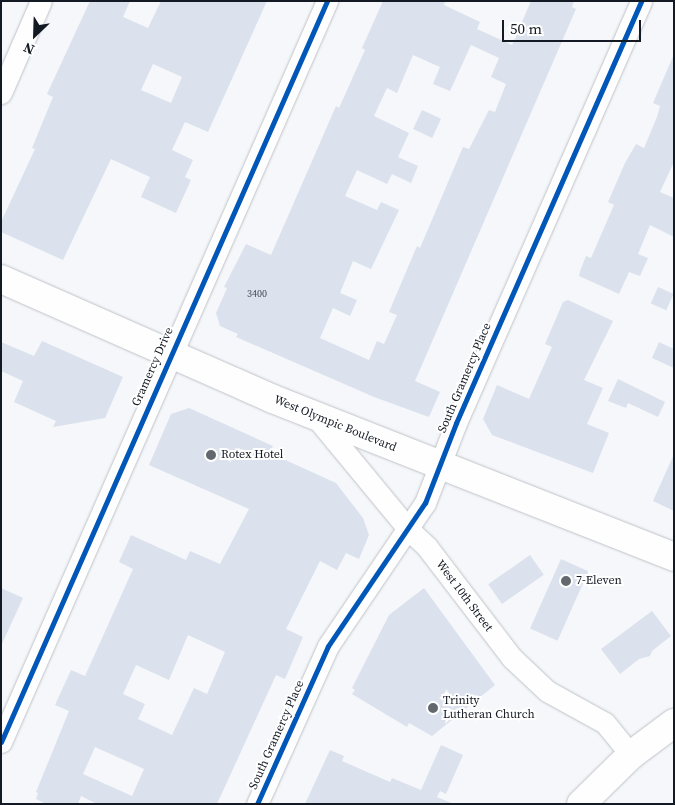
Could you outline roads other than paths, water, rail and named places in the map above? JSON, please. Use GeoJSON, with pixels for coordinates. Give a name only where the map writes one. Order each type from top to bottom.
{"type":"FeatureCollection","features":[{"type":"Feature","properties":{"kind":"main road","name":"West Olympic Boulevard"},"geometry":{"type":"LineString","coordinates":[[1,279],[315,416],[674,558]]}},
{"type":"Feature","properties":{"kind":"main road"},"geometry":{"type":"LineString","coordinates":[[582,804],[631,755],[674,723]]}},
{"type":"Feature","properties":{"kind":"street"},"geometry":{"type":"LineString","coordinates":[[1,93],[42,1]]}},
{"type":"Feature","properties":{"kind":"street","name":"Gramercy Drive"},"geometry":{"type":"LineString","coordinates":[[1,742],[170,353],[327,1]]}},
{"type":"Feature","properties":{"kind":"street","name":"South Gramercy Place"},"geometry":{"type":"LineString","coordinates":[[257,804],[328,646],[425,502],[456,423],[641,1]]}},
{"type":"Feature","properties":{"kind":"street","name":"West 10th Street"},"geometry":{"type":"LineString","coordinates":[[315,416],[408,529],[427,547],[512,658],[547,691],[605,723],[631,755]]}},
{"type":"Feature","properties":{"kind":"place","name":"Rotex Hotel"},"geometry":{"type":"Point","coordinates":[211,455]}},
{"type":"Feature","properties":{"kind":"place","name":"7-Eleven"},"geometry":{"type":"Point","coordinates":[566,581]}},
{"type":"Feature","properties":{"kind":"place","name":"Trinity Lutheran Church"},"geometry":{"type":"Point","coordinates":[433,708]}}]}
